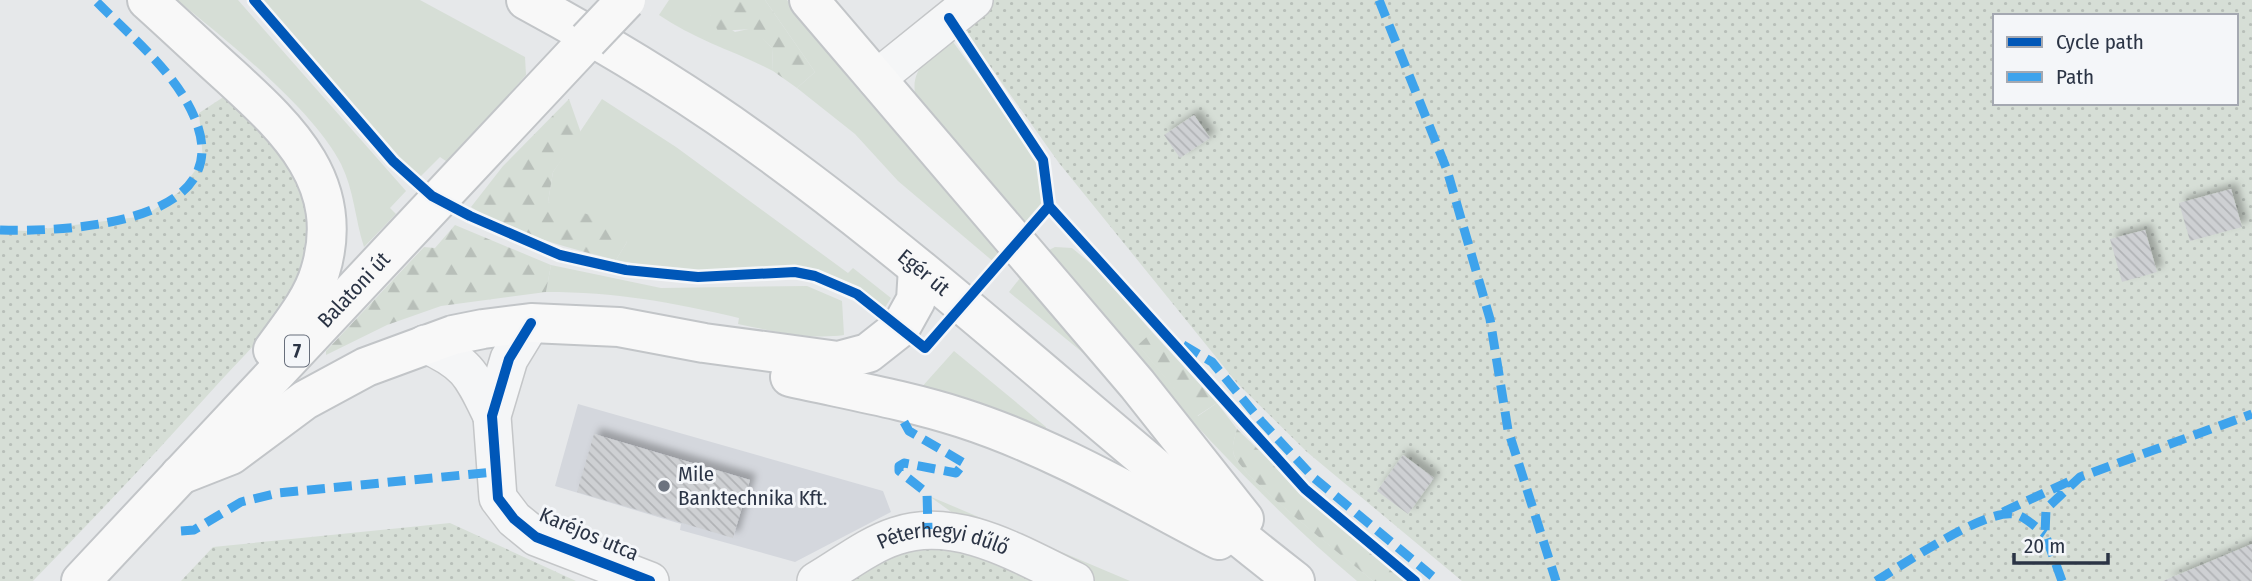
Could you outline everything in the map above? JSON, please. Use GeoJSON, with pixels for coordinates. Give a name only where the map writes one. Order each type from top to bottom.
{"type":"FeatureCollection","features":[{"type":"Feature","properties":{"kind":"main road"},"geometry":{"type":"LineString","coordinates":[[147,0],[277,119],[312,169],[323,195],[328,222],[319,274],[295,319],[180,475]]}},
{"type":"Feature","properties":{"kind":"main road","name":"Egér út"},"geometry":{"type":"LineString","coordinates":[[526,0],[706,108],[772,154],[918,268],[1293,580]]}},
{"type":"Feature","properties":{"kind":"main road","name":"Balatoni út"},"geometry":{"type":"LineString","coordinates":[[81,581],[626,0]]}},
{"type":"Feature","properties":{"kind":"main road"},"geometry":{"type":"LineString","coordinates":[[809,0],[1137,384],[1293,580]]}},
{"type":"Feature","properties":{"kind":"main road"},"geometry":{"type":"LineString","coordinates":[[180,475],[231,456],[305,400],[339,381],[425,344],[463,333],[531,323],[619,327],[704,343],[838,361],[868,353],[893,335],[909,318],[916,300],[918,268]]}},
{"type":"Feature","properties":{"kind":"main road"},"geometry":{"type":"LineString","coordinates":[[704,343],[788,377],[908,402],[1034,445],[1293,580]]}},
{"type":"Feature","properties":{"kind":"street"},"geometry":{"type":"LineString","coordinates":[[876,79],[974,0]]}},
{"type":"Feature","properties":{"kind":"street","name":"Karéjos utca"},"geometry":{"type":"LineString","coordinates":[[531,323],[509,359],[492,416],[498,499],[514,519],[536,537],[650,581]]}},
{"type":"Feature","properties":{"kind":"street","name":"Karéjos utca"},"geometry":{"type":"LineString","coordinates":[[425,344],[454,358],[473,378],[492,416]]}},
{"type":"Feature","properties":{"kind":"street","name":"Péterhegyi dűlő"},"geometry":{"type":"LineString","coordinates":[[816,581],[884,541],[928,529],[964,534],[993,544],[1075,581]]}},
{"type":"Feature","properties":{"kind":"street"},"geometry":{"type":"LineString","coordinates":[[59,581],[118,541]]}},
{"type":"Feature","properties":{"kind":"shaded area"},"geometry":{"type":"Polygon","coordinates":[[[578,404],[883,491],[891,512],[795,562],[680,530],[681,524],[555,486],[578,404]]]}},
{"type":"Feature","properties":{"kind":"green space"},"geometry":{"type":"Polygon","coordinates":[[[177,0],[238,0],[406,191],[390,208],[396,214],[364,247],[352,194],[341,164],[328,143],[310,120],[267,76],[177,0]]]}},
{"type":"Feature","properties":{"kind":"green space"},"geometry":{"type":"Polygon","coordinates":[[[257,0],[420,0],[525,57],[526,75],[449,163],[440,157],[419,178],[399,161],[257,0]]]}},
{"type":"Feature","properties":{"kind":"green space"},"geometry":{"type":"Polygon","coordinates":[[[669,0],[710,0],[710,15],[735,32],[753,28],[772,48],[773,71],[659,15],[669,0]]]}},
{"type":"Feature","properties":{"kind":"green space"},"geometry":{"type":"Polygon","coordinates":[[[710,0],[765,0],[815,72],[797,88],[773,71],[772,48],[753,29],[718,31],[710,15],[710,0]]]}},
{"type":"Feature","properties":{"kind":"green space"},"geometry":{"type":"Polygon","coordinates":[[[765,0],[787,0],[848,78],[966,215],[975,220],[1005,250],[995,263],[898,181],[855,134],[797,88],[815,72],[765,0]]]}},
{"type":"Feature","properties":{"kind":"green space"},"geometry":{"type":"Polygon","coordinates":[[[943,0],[2252,0],[2252,581],[1462,581],[1307,452],[1237,383],[1059,163],[943,0]]]}},
{"type":"Feature","properties":{"kind":"green space"},"geometry":{"type":"Polygon","coordinates":[[[948,35],[1040,161],[1043,204],[1025,230],[918,105],[915,94],[917,75],[926,59],[948,35]]]}},
{"type":"Feature","properties":{"kind":"green space"},"geometry":{"type":"Polygon","coordinates":[[[225,96],[267,139],[299,188],[306,207],[310,235],[306,263],[299,281],[275,321],[255,344],[33,581],[0,581],[0,230],[27,231],[145,216],[179,192],[203,160],[199,113],[225,96]]]}},
{"type":"Feature","properties":{"kind":"green space"},"geometry":{"type":"Polygon","coordinates":[[[569,99],[581,133],[553,172],[548,202],[603,219],[627,242],[616,260],[523,233],[471,207],[503,166],[569,99]]]}},
{"type":"Feature","properties":{"kind":"green space"},"geometry":{"type":"Polygon","coordinates":[[[602,99],[676,147],[848,273],[853,268],[891,298],[884,309],[841,281],[805,269],[714,273],[616,260],[627,242],[548,202],[553,172],[602,99]]]}},
{"type":"Feature","properties":{"kind":"green space"},"geometry":{"type":"Polygon","coordinates":[[[455,225],[551,265],[546,292],[441,306],[387,325],[326,355],[326,351],[424,247],[435,248],[455,225]]]}},
{"type":"Feature","properties":{"kind":"green space"},"geometry":{"type":"Polygon","coordinates":[[[1055,247],[1072,248],[1095,267],[1152,332],[1139,346],[1198,416],[1217,403],[1237,429],[1233,445],[1234,455],[1242,467],[1298,519],[1373,581],[1357,581],[1273,505],[1233,464],[1156,381],[1045,252],[1055,247]]]}},
{"type":"Feature","properties":{"kind":"green space"},"geometry":{"type":"Polygon","coordinates":[[[551,265],[661,288],[807,286],[842,301],[844,335],[804,336],[778,332],[738,324],[739,318],[643,299],[546,292],[551,265]]]}},
{"type":"Feature","properties":{"kind":"green space"},"geometry":{"type":"Polygon","coordinates":[[[1024,273],[1099,366],[1009,292],[1024,273]]]}},
{"type":"Feature","properties":{"kind":"green space"},"geometry":{"type":"Polygon","coordinates":[[[1152,332],[1217,403],[1197,416],[1138,345],[1152,332]]]}},
{"type":"Feature","properties":{"kind":"green space"},"geometry":{"type":"Polygon","coordinates":[[[954,351],[1046,427],[1045,431],[999,410],[920,389],[954,351]]]}},
{"type":"Feature","properties":{"kind":"green space"},"geometry":{"type":"Polygon","coordinates":[[[1237,429],[1328,517],[1407,581],[1373,581],[1276,500],[1242,467],[1234,455],[1233,445],[1237,429]]]}},
{"type":"Feature","properties":{"kind":"green space"},"geometry":{"type":"Polygon","coordinates":[[[929,496],[1130,581],[1095,581],[964,521],[929,496]]]}},
{"type":"Feature","properties":{"kind":"green space"},"geometry":{"type":"Polygon","coordinates":[[[450,523],[576,581],[181,581],[213,547],[450,523]]]}},
{"type":"Feature","properties":{"kind":"green space"},"geometry":{"type":"Polygon","coordinates":[[[945,546],[1043,581],[847,581],[902,553],[945,546]]]}},
{"type":"Feature","properties":{"kind":"building"},"geometry":{"type":"Polygon","coordinates":[[[1194,115],[1210,138],[1180,158],[1164,135],[1194,115]]]}},
{"type":"Feature","properties":{"kind":"building"},"geometry":{"type":"Polygon","coordinates":[[[2231,189],[2242,227],[2190,241],[2179,203],[2231,189]]]}},
{"type":"Feature","properties":{"kind":"building"},"geometry":{"type":"Polygon","coordinates":[[[2145,230],[2157,272],[2122,282],[2110,239],[2145,230]]]}},
{"type":"Feature","properties":{"kind":"building","name":"Mile Banktechnika Kft."},"geometry":{"type":"Polygon","coordinates":[[[594,434],[750,480],[733,538],[577,492],[594,434]]]}},
{"type":"Feature","properties":{"kind":"building"},"geometry":{"type":"Polygon","coordinates":[[[1403,455],[1434,478],[1408,514],[1377,491],[1403,455]]]}},
{"type":"Feature","properties":{"kind":"building"},"geometry":{"type":"Polygon","coordinates":[[[2252,544],[2252,581],[2163,581],[2252,544]]]}},
{"type":"Feature","properties":{"kind":"marked path"},"geometry":{"type":"LineString","coordinates":[[0,230],[60,229],[133,216],[165,204],[189,185],[201,160],[198,127],[180,91],[154,59],[95,0]]}},
{"type":"Feature","properties":{"kind":"marked path"},"geometry":{"type":"LineString","coordinates":[[1379,0],[1447,170],[1490,319],[1508,430],[1556,581]]}},
{"type":"Feature","properties":{"kind":"marked path"},"geometry":{"type":"LineString","coordinates":[[1183,345],[1212,362],[1261,421],[1314,478],[1438,581]]}},
{"type":"Feature","properties":{"kind":"marked path"},"geometry":{"type":"LineString","coordinates":[[2062,581],[2045,534],[2046,509],[2080,477],[2252,414]]}},
{"type":"Feature","properties":{"kind":"marked path"},"geometry":{"type":"LineString","coordinates":[[904,422],[909,431],[964,463],[956,473],[904,463],[899,466],[899,471],[927,493],[928,529]]}},
{"type":"Feature","properties":{"kind":"marked path"},"geometry":{"type":"LineString","coordinates":[[181,531],[194,530],[241,502],[278,493],[494,472]]}},
{"type":"Feature","properties":{"kind":"marked path"},"geometry":{"type":"LineString","coordinates":[[2003,512],[2070,481]]}},
{"type":"Feature","properties":{"kind":"marked path"},"geometry":{"type":"LineString","coordinates":[[1876,581],[1964,529],[2000,515],[2017,515],[2045,534]]}},
{"type":"Feature","properties":{"kind":"cycle path"},"geometry":{"type":"LineString","coordinates":[[254,0],[393,161],[432,196],[470,216],[560,255],[626,270],[698,277],[795,272],[815,276],[857,294],[925,348],[1049,206]]}},
{"type":"Feature","properties":{"kind":"cycle path"},"geometry":{"type":"LineString","coordinates":[[949,18],[1043,160],[1049,206],[1305,489],[1415,581]]}},
{"type":"Feature","properties":{"kind":"cycle path"},"geometry":{"type":"LineString","coordinates":[[531,323],[509,359],[492,416],[498,498],[514,519],[536,537],[650,581]]}},
{"type":"Feature","properties":{"kind":"place","name":"Mile Banktechnika Kft."},"geometry":{"type":"Point","coordinates":[664,486]}}]}
